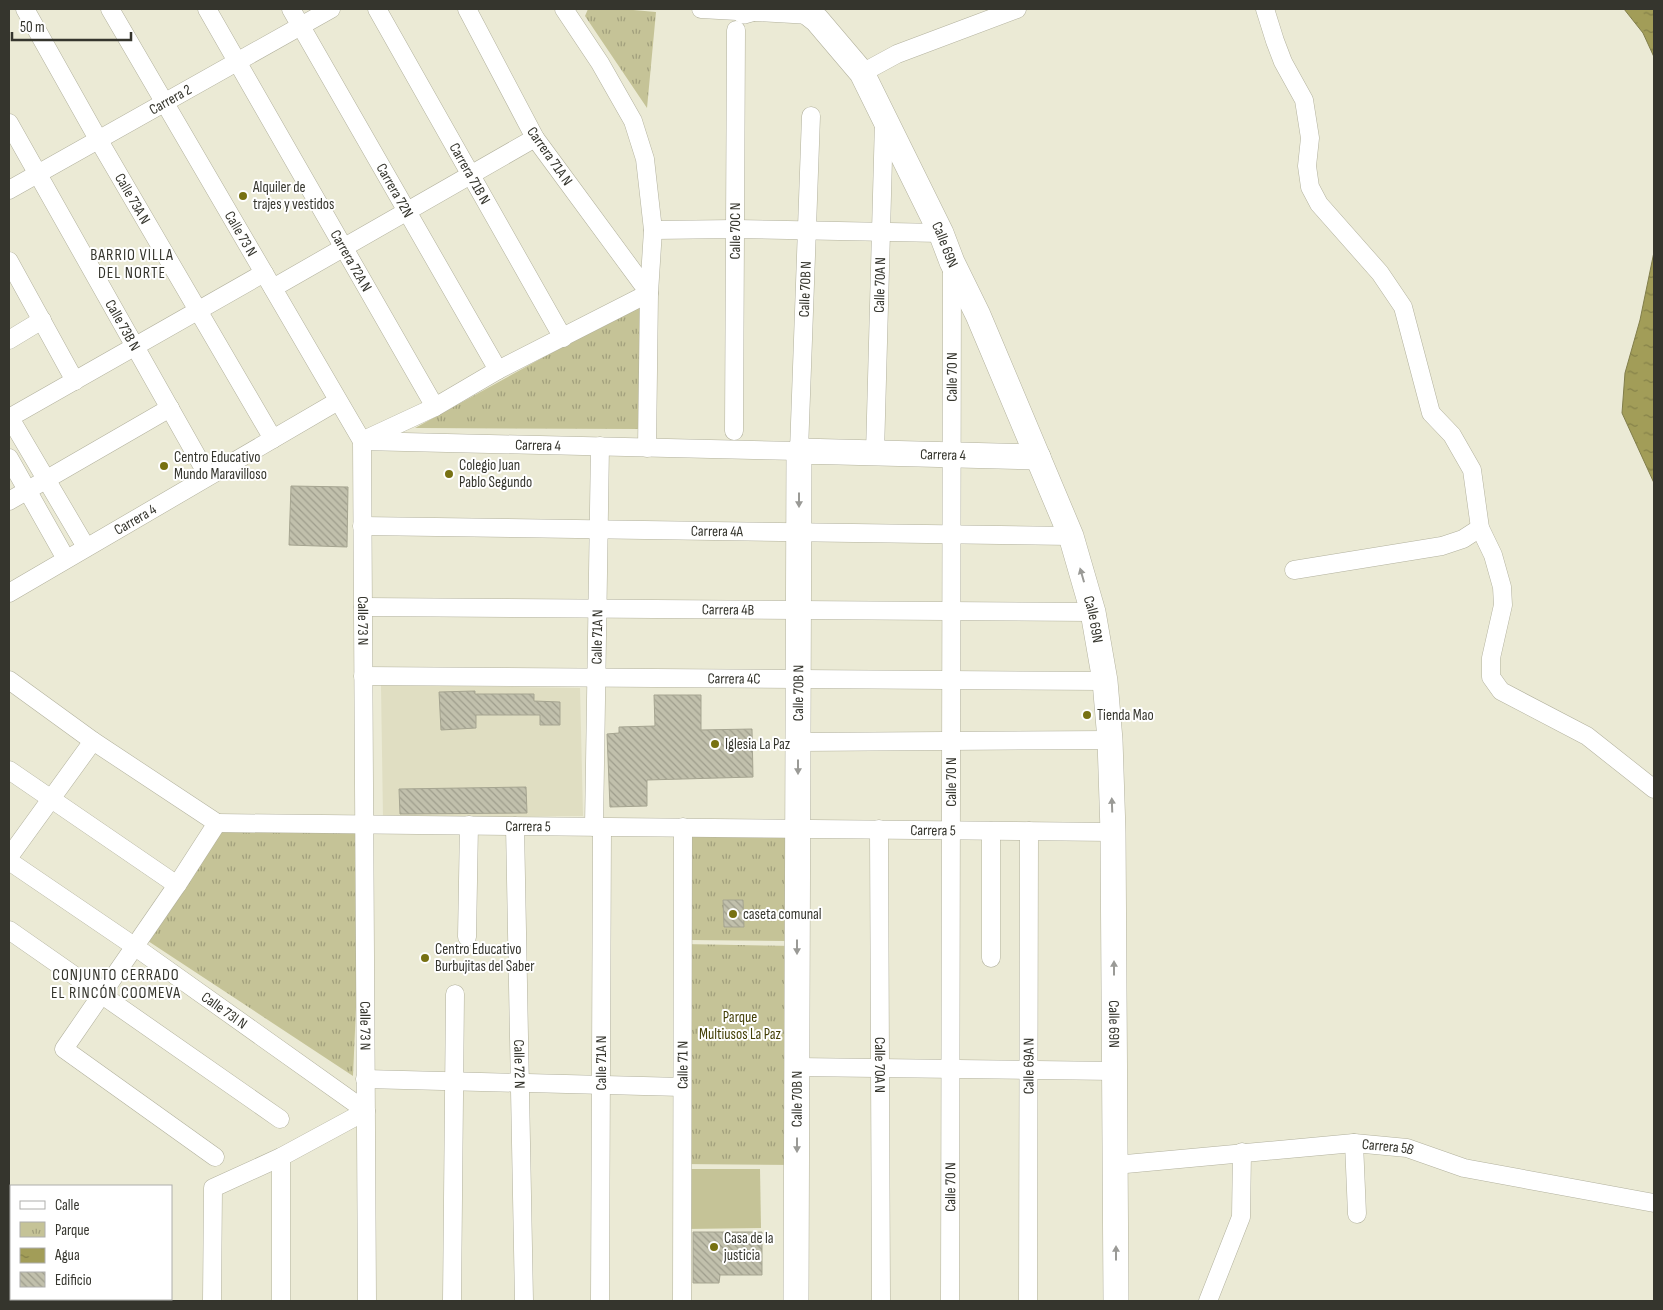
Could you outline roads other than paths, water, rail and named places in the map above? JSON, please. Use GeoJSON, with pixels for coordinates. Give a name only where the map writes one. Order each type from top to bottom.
{"type":"FeatureCollection","features":[{"type":"Feature","properties":{"kind":"street","name":"Calle 73A N"},"geometry":{"type":"LineString","coordinates":[[25,9],[272,439]]}},
{"type":"Feature","properties":{"kind":"street","name":"Calle 73 N"},"geometry":{"type":"LineString","coordinates":[[110,9],[362,441],[367,1301]]}},
{"type":"Feature","properties":{"kind":"street","name":"Carrera 72A N"},"geometry":{"type":"LineString","coordinates":[[208,9],[435,407]]}},
{"type":"Feature","properties":{"kind":"street","name":"Carrera 72N"},"geometry":{"type":"LineString","coordinates":[[291,9],[498,370]]}},
{"type":"Feature","properties":{"kind":"street","name":"Carrera 2"},"geometry":{"type":"LineString","coordinates":[[9,190],[331,9]]}},
{"type":"Feature","properties":{"kind":"street","name":"Carrera 71B N"},"geometry":{"type":"LineString","coordinates":[[377,9],[563,338]]}},
{"type":"Feature","properties":{"kind":"street","name":"Carrera 71A N"},"geometry":{"type":"LineString","coordinates":[[467,9],[535,138],[649,293]]}},
{"type":"Feature","properties":{"kind":"street"},"geometry":{"type":"LineString","coordinates":[[564,9],[600,63],[633,122],[645,159],[653,230],[649,293],[647,448]]}},
{"type":"Feature","properties":{"kind":"street"},"geometry":{"type":"LineString","coordinates":[[701,9],[744,17],[807,12]]}},
{"type":"Feature","properties":{"kind":"street"},"geometry":{"type":"LineString","coordinates":[[862,73],[897,54],[1017,9]]}},
{"type":"Feature","properties":{"kind":"street"},"geometry":{"type":"LineString","coordinates":[[1265,9],[1274,41],[1304,100],[1310,138],[1308,166],[1310,187],[1319,204],[1380,274],[1403,307],[1431,413],[1452,435],[1472,470],[1480,528],[1493,555],[1502,587],[1503,604],[1491,658],[1491,676],[1500,691],[1587,736],[1654,789]]}},
{"type":"Feature","properties":{"kind":"street","name":"Calle 69N"},"geometry":{"type":"LineString","coordinates":[[807,12],[835,40],[862,73],[942,233],[952,262],[978,315],[1071,536],[1093,612],[1105,681],[1110,740],[1113,832],[1116,1301]]}},
{"type":"Feature","properties":{"kind":"street","name":"Calle 70C N"},"geometry":{"type":"LineString","coordinates":[[734,431],[736,228],[744,17]]}},
{"type":"Feature","properties":{"kind":"street","name":"Calle 70B N"},"geometry":{"type":"LineString","coordinates":[[796,1301],[799,451],[811,116]]}},
{"type":"Feature","properties":{"kind":"street","name":"Calle 70A N"},"geometry":{"type":"LineString","coordinates":[[875,453],[884,118]]}},
{"type":"Feature","properties":{"kind":"street","name":"Calle 73B N"},"geometry":{"type":"LineString","coordinates":[[9,123],[208,476]]}},
{"type":"Feature","properties":{"kind":"street"},"geometry":{"type":"LineString","coordinates":[[86,547],[10,418],[198,311],[344,247],[535,138]]}},
{"type":"Feature","properties":{"kind":"street"},"geometry":{"type":"LineString","coordinates":[[653,230],[736,228],[942,233]]}},
{"type":"Feature","properties":{"kind":"street","name":"Calle 70 N"},"geometry":{"type":"LineString","coordinates":[[950,1301],[952,262]]}},
{"type":"Feature","properties":{"kind":"street"},"geometry":{"type":"LineString","coordinates":[[10,268],[76,380]]}},
{"type":"Feature","properties":{"kind":"street"},"geometry":{"type":"LineString","coordinates":[[362,441],[435,407],[498,370],[649,293]]}},
{"type":"Feature","properties":{"kind":"street"},"geometry":{"type":"LineString","coordinates":[[9,340],[42,320]]}},
{"type":"Feature","properties":{"kind":"street","name":"Carrera 4"},"geometry":{"type":"LineString","coordinates":[[9,593],[338,401]]}},
{"type":"Feature","properties":{"kind":"street"},"geometry":{"type":"LineString","coordinates":[[9,501],[170,408]]}},
{"type":"Feature","properties":{"kind":"street","name":"Carrera 4"},"geometry":{"type":"LineString","coordinates":[[362,441],[1038,457]]}},
{"type":"Feature","properties":{"kind":"street","name":"Calle 71A N"},"geometry":{"type":"LineString","coordinates":[[600,446],[596,677],[601,1085],[600,1301]]}},
{"type":"Feature","properties":{"kind":"street"},"geometry":{"type":"LineString","coordinates":[[9,458],[66,559]]}},
{"type":"Feature","properties":{"kind":"street","name":"Carrera 4A"},"geometry":{"type":"LineString","coordinates":[[362,526],[1071,536]]}},
{"type":"Feature","properties":{"kind":"street"},"geometry":{"type":"LineString","coordinates":[[1294,570],[1442,546],[1463,539],[1480,528]]}},
{"type":"Feature","properties":{"kind":"street","name":"Carrera 4B"},"geometry":{"type":"LineString","coordinates":[[363,607],[1093,612]]}},
{"type":"Feature","properties":{"kind":"street","name":"Carrera 4C"},"geometry":{"type":"LineString","coordinates":[[363,676],[1105,681]]}},
{"type":"Feature","properties":{"kind":"street"},"geometry":{"type":"LineString","coordinates":[[9,680],[93,741],[217,823],[64,1049],[216,1157]]}},
{"type":"Feature","properties":{"kind":"street"},"geometry":{"type":"LineString","coordinates":[[798,742],[1110,740]]}},
{"type":"Feature","properties":{"kind":"street"},"geometry":{"type":"LineString","coordinates":[[9,859],[93,741]]}},
{"type":"Feature","properties":{"kind":"street"},"geometry":{"type":"LineString","coordinates":[[9,770],[176,885]]}},
{"type":"Feature","properties":{"kind":"street","name":"Carrera 5"},"geometry":{"type":"LineString","coordinates":[[217,823],[1113,832]]}},
{"type":"Feature","properties":{"kind":"street"},"geometry":{"type":"LineString","coordinates":[[467,937],[469,826]]}},
{"type":"Feature","properties":{"kind":"street","name":"Calle 72 N"},"geometry":{"type":"LineString","coordinates":[[515,826],[524,1301]]}},
{"type":"Feature","properties":{"kind":"street","name":"Calle 71 N"},"geometry":{"type":"LineString","coordinates":[[682,1301],[683,828]]}},
{"type":"Feature","properties":{"kind":"street","name":"Calle 70A N"},"geometry":{"type":"LineString","coordinates":[[879,829],[881,1301]]}},
{"type":"Feature","properties":{"kind":"street"},"geometry":{"type":"LineString","coordinates":[[991,830],[991,958]]}},
{"type":"Feature","properties":{"kind":"street","name":"Calle 69A N"},"geometry":{"type":"LineString","coordinates":[[1028,1301],[1029,831]]}},
{"type":"Feature","properties":{"kind":"street","name":"Calle 73I N"},"geometry":{"type":"LineString","coordinates":[[9,859],[366,1111]]}},
{"type":"Feature","properties":{"kind":"street"},"geometry":{"type":"LineString","coordinates":[[9,930],[280,1119]]}},
{"type":"Feature","properties":{"kind":"street"},"geometry":{"type":"LineString","coordinates":[[452,1301],[455,994]]}},
{"type":"Feature","properties":{"kind":"street"},"geometry":{"type":"LineString","coordinates":[[797,1067],[1115,1071]]}},
{"type":"Feature","properties":{"kind":"street"},"geometry":{"type":"LineString","coordinates":[[365,1079],[682,1087]]}},
{"type":"Feature","properties":{"kind":"street"},"geometry":{"type":"LineString","coordinates":[[212,1301],[214,1188],[281,1157],[366,1111]]}},
{"type":"Feature","properties":{"kind":"street"},"geometry":{"type":"LineString","coordinates":[[1354,1143],[1357,1214]]}},
{"type":"Feature","properties":{"kind":"street","name":"Carrera 5B"},"geometry":{"type":"LineString","coordinates":[[1115,1165],[1354,1143],[1407,1148],[1464,1168],[1654,1203]]}},
{"type":"Feature","properties":{"kind":"street"},"geometry":{"type":"LineString","coordinates":[[1208,1301],[1241,1217],[1242,1152]]}},
{"type":"Feature","properties":{"kind":"street"},"geometry":{"type":"LineString","coordinates":[[281,1157],[281,1301]]}},
{"type":"Feature","properties":{"kind":"water"},"geometry":{"type":"Polygon","coordinates":[[[1624,9],[1654,9],[1654,57],[1643,33],[1624,9]]]}},
{"type":"Feature","properties":{"kind":"water"},"geometry":{"type":"Polygon","coordinates":[[[1654,252],[1654,483],[1622,413],[1625,373],[1640,320],[1654,252]]]}},
{"type":"Feature","properties":{"kind":"place","name":"Alquiler de trajes y vestidos"},"geometry":{"type":"Point","coordinates":[243,196]}},
{"type":"Feature","properties":{"kind":"place","name":"Centro Educativo Mundo Maravilloso"},"geometry":{"type":"Point","coordinates":[164,466]}},
{"type":"Feature","properties":{"kind":"place","name":"Colegio Juan Pablo Segundo"},"geometry":{"type":"Point","coordinates":[449,474]}},
{"type":"Feature","properties":{"kind":"place","name":"Tienda Mao"},"geometry":{"type":"Point","coordinates":[1087,715]}},
{"type":"Feature","properties":{"kind":"place","name":"Iglesia La Paz"},"geometry":{"type":"Point","coordinates":[715,744]}},
{"type":"Feature","properties":{"kind":"place","name":"caseta comunal"},"geometry":{"type":"Point","coordinates":[733,914]}},
{"type":"Feature","properties":{"kind":"place","name":"Centro Educativo Burbujitas del Saber"},"geometry":{"type":"Point","coordinates":[425,958]}},
{"type":"Feature","properties":{"kind":"place","name":"Casa de la justicia"},"geometry":{"type":"Point","coordinates":[714,1247]}},
{"type":"Feature","properties":{"kind":"district","name":"BARRIO VILLA DEL NORTE"},"geometry":{"type":"Point","coordinates":[132,263]}},
{"type":"Feature","properties":{"kind":"district","name":"CONJUNTO CERRADO EL RINCÓN COOMEVA"},"geometry":{"type":"Point","coordinates":[116,983]}},
{"type":"Feature","properties":{"kind":"park label","name":"Parque Multiusos La Paz"},"geometry":{"type":"Point","coordinates":[740,1026]}}]}
